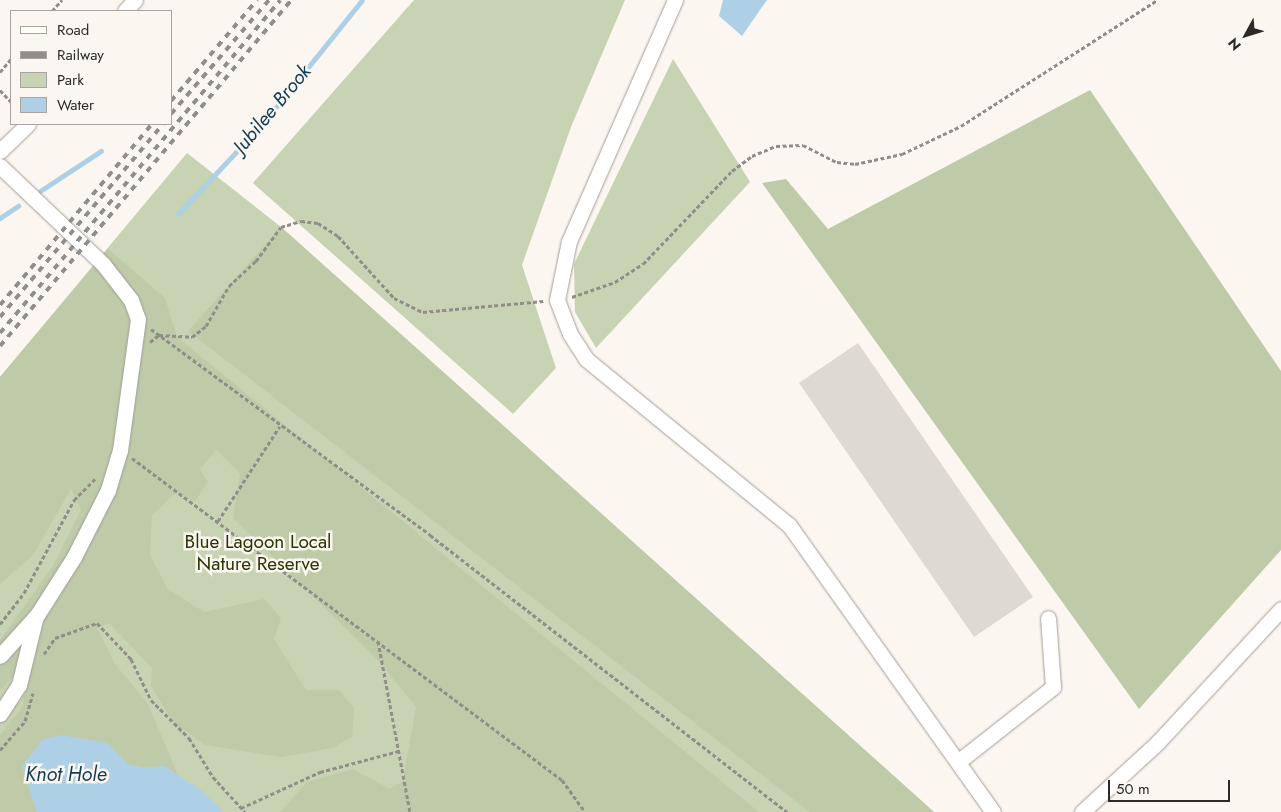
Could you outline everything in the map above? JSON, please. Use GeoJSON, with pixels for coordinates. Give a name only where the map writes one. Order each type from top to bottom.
{"type":"FeatureCollection","features":[{"type":"Feature","properties":{"kind":"street"},"geometry":{"type":"LineString","coordinates":[[126,10],[135,0]]}},
{"type":"Feature","properties":{"kind":"street"},"geometry":{"type":"LineString","coordinates":[[675,0],[569,241],[557,300],[586,359],[789,525],[959,761],[993,812]]}},
{"type":"Feature","properties":{"kind":"street"},"geometry":{"type":"LineString","coordinates":[[0,151],[27,125]]}},
{"type":"Feature","properties":{"kind":"street"},"geometry":{"type":"LineString","coordinates":[[0,166],[103,264],[131,300],[138,319],[120,450],[114,469],[74,557],[36,615],[0,656]]}},
{"type":"Feature","properties":{"kind":"street"},"geometry":{"type":"LineString","coordinates":[[1082,812],[1158,742],[1281,609]]}},
{"type":"Feature","properties":{"kind":"street"},"geometry":{"type":"LineString","coordinates":[[0,714],[20,685],[36,615]]}},
{"type":"Feature","properties":{"kind":"street"},"geometry":{"type":"LineString","coordinates":[[959,761],[1053,687],[1048,618]]}},
{"type":"Feature","properties":{"kind":"path"},"geometry":{"type":"LineString","coordinates":[[53,10],[62,0]]}},
{"type":"Feature","properties":{"kind":"path"},"geometry":{"type":"LineString","coordinates":[[159,335],[192,338],[206,326],[228,286],[256,261],[275,234],[301,220],[318,223],[338,236],[394,298],[423,312],[557,300],[615,282],[643,264],[740,163],[752,156],[776,146],[802,145],[837,162],[855,164],[902,154],[961,126],[1157,0]]}},
{"type":"Feature","properties":{"kind":"path"},"geometry":{"type":"LineString","coordinates":[[0,72],[10,60]]}},
{"type":"Feature","properties":{"kind":"path"},"geometry":{"type":"LineString","coordinates":[[0,90],[10,101]]}},
{"type":"Feature","properties":{"kind":"path"},"geometry":{"type":"LineString","coordinates":[[138,319],[280,426],[438,541],[787,812]]}},
{"type":"Feature","properties":{"kind":"path"},"geometry":{"type":"LineString","coordinates":[[218,520],[280,426]]}},
{"type":"Feature","properties":{"kind":"path"},"geometry":{"type":"LineString","coordinates":[[120,450],[218,520],[562,780],[585,812]]}},
{"type":"Feature","properties":{"kind":"path"},"geometry":{"type":"LineString","coordinates":[[0,624],[24,593],[74,500],[103,470],[114,469]]}},
{"type":"Feature","properties":{"kind":"path"},"geometry":{"type":"LineString","coordinates":[[39,660],[55,638],[96,623],[131,659],[150,700],[189,738],[213,777],[245,812]]}},
{"type":"Feature","properties":{"kind":"path"},"geometry":{"type":"LineString","coordinates":[[378,640],[410,812]]}},
{"type":"Feature","properties":{"kind":"path"},"geometry":{"type":"LineString","coordinates":[[0,750],[25,721],[34,689]]}},
{"type":"Feature","properties":{"kind":"path"},"geometry":{"type":"LineString","coordinates":[[241,808],[320,772],[399,751]]}},
{"type":"Feature","properties":{"kind":"green space"},"geometry":{"type":"Polygon","coordinates":[[[414,0],[625,0],[571,127],[522,265],[556,368],[513,414],[253,183],[414,0]]]}},
{"type":"Feature","properties":{"kind":"green space"},"geometry":{"type":"Polygon","coordinates":[[[673,59],[750,182],[596,348],[575,312],[574,264],[673,59]]]}},
{"type":"Feature","properties":{"kind":"green space"},"geometry":{"type":"Polygon","coordinates":[[[1090,90],[1281,371],[1281,550],[1139,709],[762,183],[786,179],[828,229],[1090,90]]]}},
{"type":"Feature","properties":{"kind":"green space","name":"Blue Lagoon Local Nature Reserve"},"geometry":{"type":"Polygon","coordinates":[[[187,153],[281,227],[934,812],[0,812],[0,377],[187,153]]]}},
{"type":"Feature","properties":{"kind":"green space"},"geometry":{"type":"Polygon","coordinates":[[[281,227],[934,812],[810,812],[188,331],[281,227]]]}},
{"type":"Feature","properties":{"kind":"green space"},"geometry":{"type":"Polygon","coordinates":[[[108,249],[165,298],[177,337],[759,812],[280,812],[307,782],[353,769],[390,789],[403,781],[416,707],[380,662],[233,518],[240,474],[216,450],[200,469],[208,482],[195,501],[176,493],[152,515],[150,555],[168,589],[204,612],[264,599],[281,618],[274,639],[306,690],[339,690],[354,708],[352,737],[332,748],[281,757],[205,745],[172,721],[151,686],[152,668],[109,623],[97,628],[115,664],[148,704],[178,775],[164,766],[143,768],[128,764],[107,743],[85,740],[22,766],[37,812],[0,812],[0,735],[22,707],[25,689],[15,674],[0,691],[0,640],[53,566],[81,510],[71,489],[33,555],[0,584],[0,377],[108,249]]]}},
{"type":"Feature","properties":{"kind":"water"},"geometry":{"type":"Polygon","coordinates":[[[723,0],[767,0],[742,36],[719,16],[723,0]]]}},
{"type":"Feature","properties":{"kind":"water","name":"Knot Hole"},"geometry":{"type":"Polygon","coordinates":[[[60,735],[107,743],[128,764],[143,768],[164,766],[201,790],[224,812],[37,812],[22,766],[43,739],[60,735]]]}},
{"type":"Feature","properties":{"kind":"building"},"geometry":{"type":"Polygon","coordinates":[[[858,343],[1033,597],[974,637],[799,383],[858,343]]]}},
{"type":"Feature","properties":{"kind":"waterway","name":"Jubilee Brook"},"geometry":{"type":"LineString","coordinates":[[178,214],[264,122],[362,0]]}},
{"type":"Feature","properties":{"kind":"waterway"},"geometry":{"type":"LineString","coordinates":[[40,191],[101,151]]}},
{"type":"Feature","properties":{"kind":"waterway"},"geometry":{"type":"LineString","coordinates":[[0,218],[18,206]]}},
{"type":"Feature","properties":{"kind":"railway"},"geometry":{"type":"LineString","coordinates":[[172,100],[257,0]]}},
{"type":"Feature","properties":{"kind":"railway"},"geometry":{"type":"LineString","coordinates":[[172,113],[269,0]]}},
{"type":"Feature","properties":{"kind":"railway"},"geometry":{"type":"LineString","coordinates":[[0,333],[280,0]]}},
{"type":"Feature","properties":{"kind":"railway"},"geometry":{"type":"LineString","coordinates":[[0,346],[291,0]]}},
{"type":"Feature","properties":{"kind":"railway"},"geometry":{"type":"LineString","coordinates":[[0,305],[151,125]]}},
{"type":"Feature","properties":{"kind":"railway"},"geometry":{"type":"LineString","coordinates":[[0,317],[162,125]]}}]}
